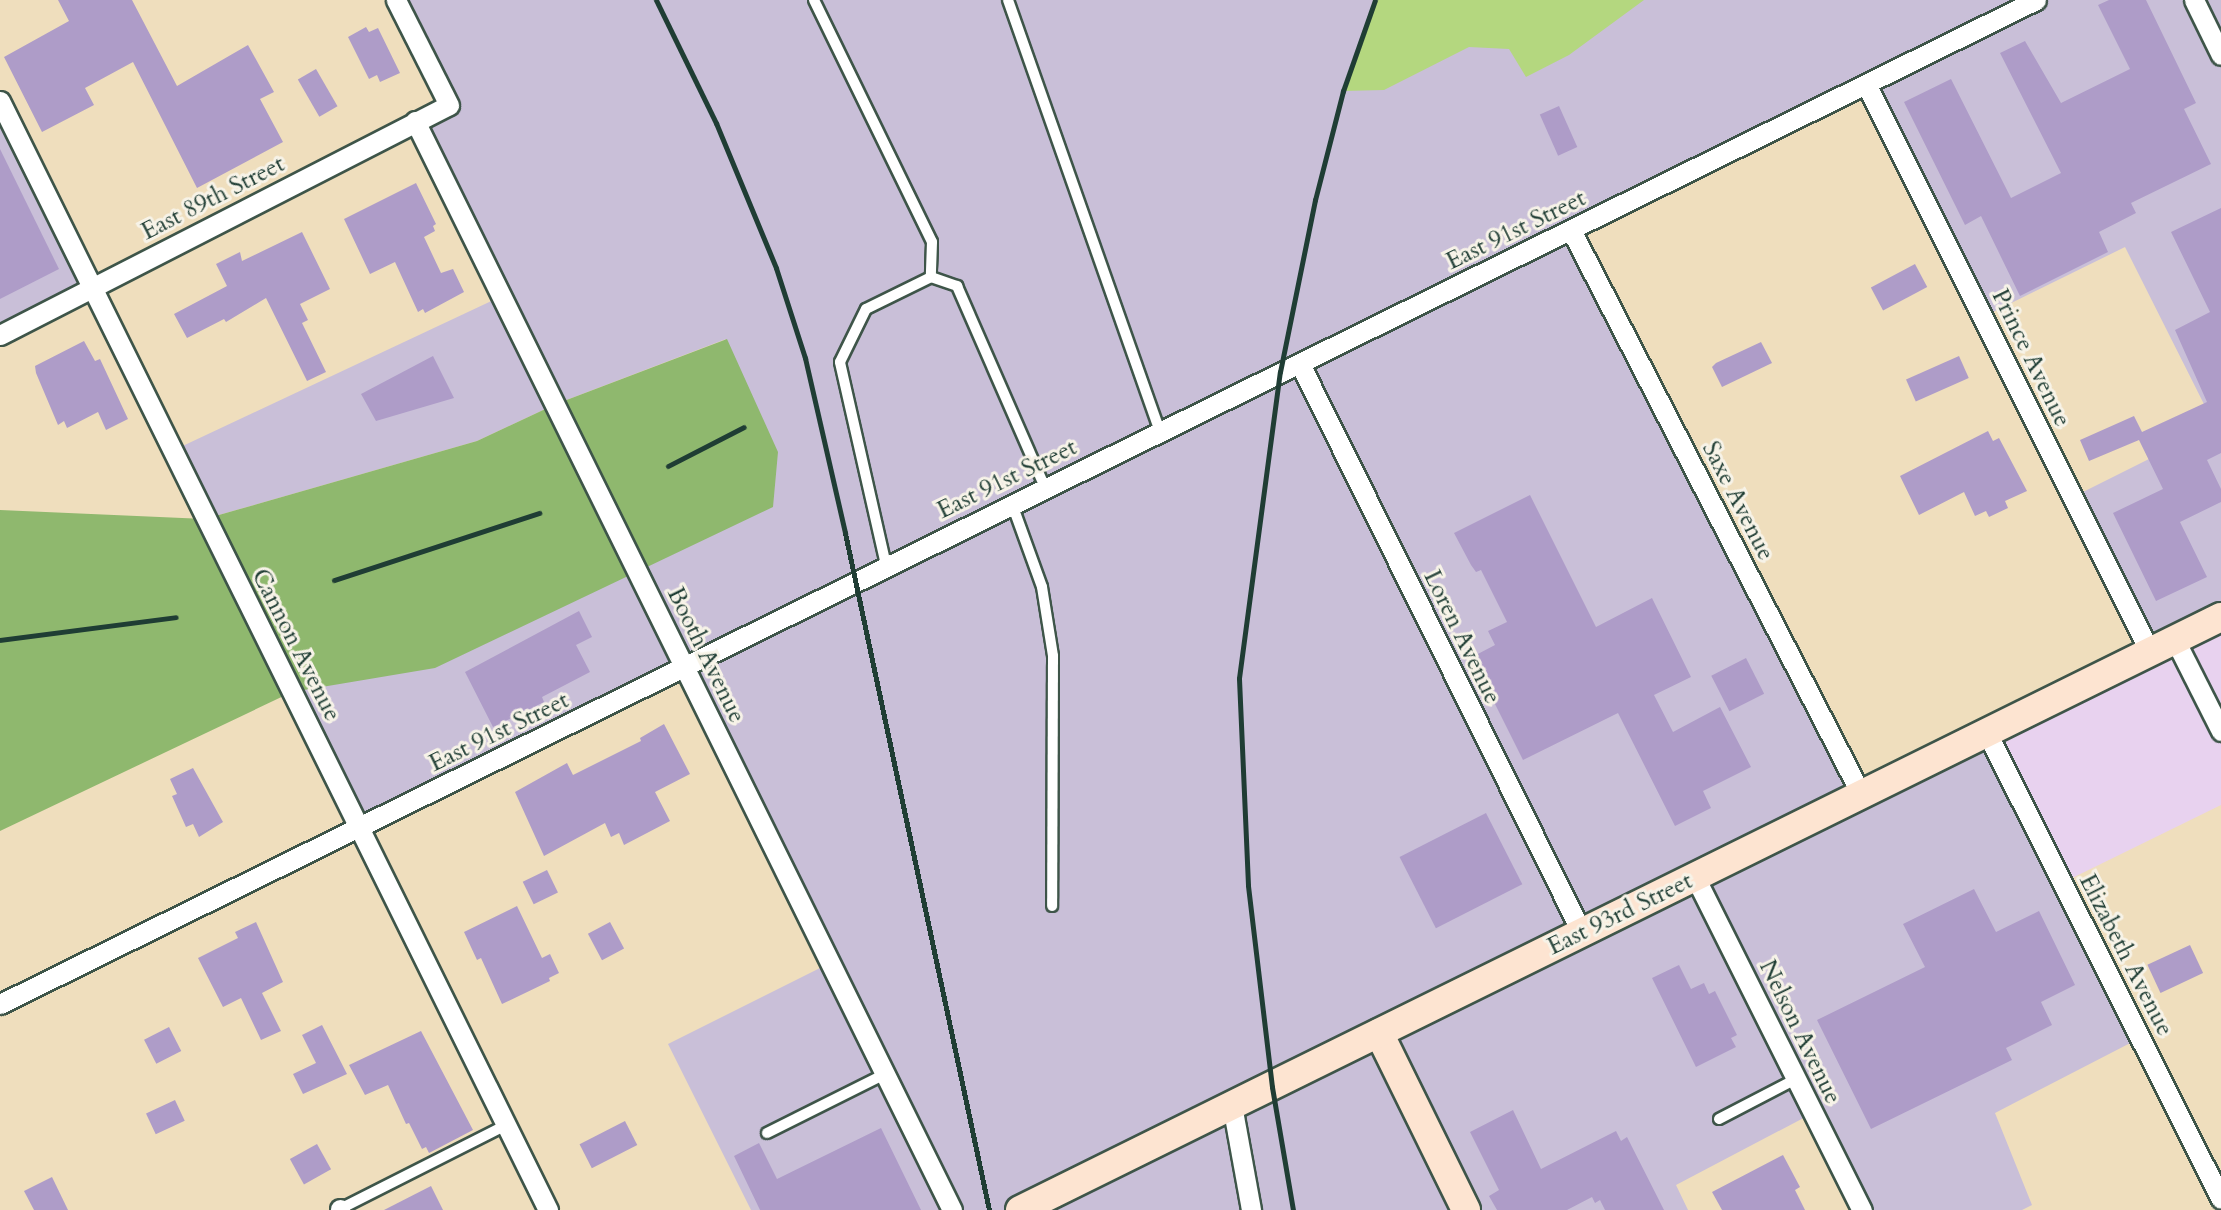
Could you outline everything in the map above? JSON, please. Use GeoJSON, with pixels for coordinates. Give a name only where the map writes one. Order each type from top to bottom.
{"type":"FeatureCollection","features":[{"type":"Feature","properties":{"kind":"main road","name":"East 93rd Street"},"geometry":{"type":"LineString","coordinates":[[1020,1210],[2221,617]]}},
{"type":"Feature","properties":{"kind":"main road"},"geometry":{"type":"LineString","coordinates":[[1379,1033],[1466,1210]]}},
{"type":"Feature","properties":{"kind":"street","name":"East 89th Street"},"geometry":{"type":"LineString","coordinates":[[0,335],[449,105],[396,0]]}},
{"type":"Feature","properties":{"kind":"street","name":"East 91st Street"},"geometry":{"type":"LineString","coordinates":[[0,1004],[361,828],[1012,503],[1867,86],[2036,0]]}},
{"type":"Feature","properties":{"kind":"street"},"geometry":{"type":"LineString","coordinates":[[2194,0],[2221,55]]}},
{"type":"Feature","properties":{"kind":"street","name":"Prince Avenue"},"geometry":{"type":"LineString","coordinates":[[1867,86],[2150,652]]}},
{"type":"Feature","properties":{"kind":"street","name":"Cannon Avenue"},"geometry":{"type":"LineString","coordinates":[[0,101],[548,1210]]}},
{"type":"Feature","properties":{"kind":"street","name":"Booth Avenue"},"geometry":{"type":"LineString","coordinates":[[415,121],[952,1210]]}},
{"type":"Feature","properties":{"kind":"street","name":"Saxe Avenue"},"geometry":{"type":"LineString","coordinates":[[1571,230],[1861,794]]}},
{"type":"Feature","properties":{"kind":"street","name":"Loren Avenue"},"geometry":{"type":"LineString","coordinates":[[1300,364],[1582,933]]}},
{"type":"Feature","properties":{"kind":"street"},"geometry":{"type":"LineString","coordinates":[[2175,640],[2221,731]]}},
{"type":"Feature","properties":{"kind":"street","name":"Elizabeth Avenue"},"geometry":{"type":"LineString","coordinates":[[1987,733],[2221,1199]]}},
{"type":"Feature","properties":{"kind":"street","name":"Nelson Avenue"},"geometry":{"type":"LineString","coordinates":[[1695,877],[1862,1210]]}},
{"type":"Feature","properties":{"kind":"street"},"geometry":{"type":"LineString","coordinates":[[1232,1105],[1251,1210]]}},
{"type":"Feature","properties":{"kind":"lane"},"geometry":{"type":"LineString","coordinates":[[814,0],[932,242],[931,277]]}},
{"type":"Feature","properties":{"kind":"lane"},"geometry":{"type":"LineString","coordinates":[[1008,0],[1160,431]]}},
{"type":"Feature","properties":{"kind":"lane"},"geometry":{"type":"LineString","coordinates":[[886,565],[840,362],[866,309],[931,277],[957,286],[1045,487]]}},
{"type":"Feature","properties":{"kind":"lane"},"geometry":{"type":"LineString","coordinates":[[1012,503],[1042,587],[1053,656],[1052,906]]}},
{"type":"Feature","properties":{"kind":"lane"},"geometry":{"type":"LineString","coordinates":[[767,1133],[885,1074]]}},
{"type":"Feature","properties":{"kind":"lane"},"geometry":{"type":"LineString","coordinates":[[1719,1119],[1797,1079]]}},
{"type":"Feature","properties":{"kind":"lane"},"geometry":{"type":"LineString","coordinates":[[340,1209],[506,1125]]}},
{"type":"Feature","properties":{"kind":"shaded area"},"geometry":{"type":"Polygon","coordinates":[[[396,0],[2221,0],[2221,617],[2150,652],[2073,497],[2215,426],[2125,247],[1983,317],[1867,86],[1572,230],[1861,794],[1987,733],[2140,1038],[1995,1113],[2032,1205],[2022,1210],[1862,1210],[1813,1113],[1676,1185],[1688,1210],[751,1210],[668,1044],[830,963],[685,668],[361,828],[292,692],[726,339],[556,404],[477,441],[205,519],[172,451],[502,296],[415,121],[449,105],[396,0]]]}},
{"type":"Feature","properties":{"kind":"shaded area"},"geometry":{"type":"Polygon","coordinates":[[[0,101],[92,288],[0,335],[0,101]]]}},
{"type":"Feature","properties":{"kind":"shaded area"},"geometry":{"type":"Polygon","coordinates":[[[2221,617],[2221,805],[2062,883],[1987,733],[2221,617]]]}},
{"type":"Feature","properties":{"kind":"green space"},"geometry":{"type":"Polygon","coordinates":[[[1375,0],[1644,0],[1569,55],[1526,77],[1509,49],[1469,47],[1384,90],[1343,91],[1375,0]]]}},
{"type":"Feature","properties":{"kind":"green space"},"geometry":{"type":"Polygon","coordinates":[[[727,339],[778,452],[773,507],[435,668],[292,692],[0,831],[0,510],[205,519],[477,441],[556,404],[727,339]]]}},
{"type":"Feature","properties":{"kind":"building"},"geometry":{"type":"Polygon","coordinates":[[[58,0],[132,0],[177,86],[248,45],[274,92],[260,99],[283,142],[197,188],[133,62],[85,88],[94,105],[42,132],[4,57],[69,21],[58,0]]]}},
{"type":"Feature","properties":{"kind":"building"},"geometry":{"type":"Polygon","coordinates":[[[2109,0],[2146,0],[2196,103],[2184,109],[2211,164],[2131,203],[2136,213],[2099,232],[2108,252],[2020,296],[1981,216],[1965,225],[1904,102],[1951,79],[2011,198],[2061,173],[2000,53],[2025,41],[2061,103],[2130,69],[2098,5],[2109,0]]]}},
{"type":"Feature","properties":{"kind":"building"},"geometry":{"type":"Polygon","coordinates":[[[366,27],[369,32],[378,28],[400,73],[380,82],[377,75],[369,79],[348,37],[366,27]]]}},
{"type":"Feature","properties":{"kind":"building"},"geometry":{"type":"Polygon","coordinates":[[[316,69],[338,106],[319,117],[298,80],[316,69]]]}},
{"type":"Feature","properties":{"kind":"building"},"geometry":{"type":"Polygon","coordinates":[[[1559,106],[1577,147],[1558,156],[1540,115],[1559,106]]]}},
{"type":"Feature","properties":{"kind":"building"},"geometry":{"type":"Polygon","coordinates":[[[0,149],[59,269],[0,299],[0,149]]]}},
{"type":"Feature","properties":{"kind":"building"},"geometry":{"type":"Polygon","coordinates":[[[416,183],[436,224],[433,226],[435,231],[424,237],[441,273],[453,269],[464,292],[425,313],[423,309],[418,312],[395,262],[370,274],[344,219],[416,183]]]}},
{"type":"Feature","properties":{"kind":"building"},"geometry":{"type":"Polygon","coordinates":[[[2221,208],[2221,453],[2207,460],[2221,489],[2221,502],[2180,522],[2207,577],[2156,601],[2113,513],[2163,489],[2139,440],[2089,461],[2080,440],[2134,416],[2142,432],[2207,402],[2175,330],[2210,312],[2171,232],[2221,208]]]}},
{"type":"Feature","properties":{"kind":"building"},"geometry":{"type":"Polygon","coordinates":[[[302,232],[330,289],[300,304],[308,320],[302,323],[326,372],[307,381],[266,298],[226,322],[224,319],[187,338],[174,314],[227,286],[216,264],[240,252],[242,261],[302,232]]]}},
{"type":"Feature","properties":{"kind":"building"},"geometry":{"type":"Polygon","coordinates":[[[1915,264],[1927,287],[1883,310],[1871,287],[1915,264]]]}},
{"type":"Feature","properties":{"kind":"building"},"geometry":{"type":"Polygon","coordinates":[[[84,341],[95,361],[100,359],[128,419],[106,430],[98,412],[67,428],[64,421],[58,425],[36,373],[35,366],[84,341]]]}},
{"type":"Feature","properties":{"kind":"building"},"geometry":{"type":"Polygon","coordinates":[[[1761,342],[1772,363],[1722,387],[1712,367],[1761,342]]]}},
{"type":"Feature","properties":{"kind":"building"},"geometry":{"type":"Polygon","coordinates":[[[433,356],[454,398],[376,421],[361,394],[433,356]]]}},
{"type":"Feature","properties":{"kind":"building"},"geometry":{"type":"Polygon","coordinates":[[[1959,356],[1969,378],[1916,402],[1906,380],[1959,356]]]}},
{"type":"Feature","properties":{"kind":"building"},"geometry":{"type":"Polygon","coordinates":[[[1988,431],[1993,441],[1999,438],[2027,491],[2005,501],[2008,508],[1989,517],[1986,511],[1975,516],[1964,492],[1919,515],[1900,476],[1988,431]]]}},
{"type":"Feature","properties":{"kind":"building"},"geometry":{"type":"Polygon","coordinates":[[[1530,495],[1596,627],[1652,598],[1691,677],[1654,695],[1673,732],[1720,707],[1751,767],[1703,791],[1711,808],[1675,826],[1618,713],[1523,760],[1474,662],[1474,656],[1495,645],[1488,631],[1507,622],[1481,570],[1476,572],[1454,533],[1530,495]]]}},
{"type":"Feature","properties":{"kind":"building"},"geometry":{"type":"Polygon","coordinates":[[[579,611],[592,637],[576,645],[590,672],[542,697],[544,702],[493,727],[465,672],[579,611]]]}},
{"type":"Feature","properties":{"kind":"building"},"geometry":{"type":"Polygon","coordinates":[[[1746,658],[1764,694],[1729,711],[1711,676],[1746,658]]]}},
{"type":"Feature","properties":{"kind":"building"},"geometry":{"type":"Polygon","coordinates":[[[664,724],[690,774],[655,792],[670,821],[624,845],[619,833],[611,837],[605,823],[544,856],[515,792],[567,763],[573,775],[641,741],[640,738],[664,724]]]}},
{"type":"Feature","properties":{"kind":"building"},"geometry":{"type":"Polygon","coordinates":[[[193,768],[223,822],[199,837],[193,824],[186,827],[172,796],[177,794],[170,779],[193,768]]]}},
{"type":"Feature","properties":{"kind":"building"},"geometry":{"type":"Polygon","coordinates":[[[1486,813],[1522,884],[1436,928],[1400,857],[1486,813]]]}},
{"type":"Feature","properties":{"kind":"building"},"geometry":{"type":"Polygon","coordinates":[[[547,870],[558,892],[534,904],[523,882],[547,870]]]}},
{"type":"Feature","properties":{"kind":"building"},"geometry":{"type":"Polygon","coordinates":[[[1974,889],[1996,932],[2039,911],[2075,985],[2041,1002],[2052,1025],[2006,1048],[2012,1060],[1871,1129],[1817,1020],[1925,967],[1903,924],[1974,889]]]}},
{"type":"Feature","properties":{"kind":"building"},"geometry":{"type":"Polygon","coordinates":[[[517,906],[542,958],[550,954],[559,973],[549,978],[550,981],[502,1004],[481,958],[477,960],[464,932],[517,906]]]}},
{"type":"Feature","properties":{"kind":"building"},"geometry":{"type":"Polygon","coordinates":[[[256,922],[283,982],[262,993],[281,1031],[261,1040],[241,998],[223,1007],[198,958],[238,938],[235,932],[256,922]]]}},
{"type":"Feature","properties":{"kind":"building"},"geometry":{"type":"Polygon","coordinates":[[[610,922],[624,948],[602,960],[588,934],[610,922]]]}},
{"type":"Feature","properties":{"kind":"building"},"geometry":{"type":"Polygon","coordinates":[[[2190,945],[2203,973],[2161,993],[2147,965],[2190,945]]]}},
{"type":"Feature","properties":{"kind":"building"},"geometry":{"type":"Polygon","coordinates":[[[1679,965],[1691,989],[1704,983],[1709,994],[1715,991],[1737,1035],[1731,1038],[1736,1047],[1696,1067],[1652,978],[1679,965]]]}},
{"type":"Feature","properties":{"kind":"building"},"geometry":{"type":"Polygon","coordinates":[[[322,1025],[347,1074],[303,1094],[293,1074],[316,1063],[302,1035],[322,1025]]]}},
{"type":"Feature","properties":{"kind":"building"},"geometry":{"type":"Polygon","coordinates":[[[169,1027],[181,1051],[156,1064],[144,1040],[169,1027]]]}},
{"type":"Feature","properties":{"kind":"building"},"geometry":{"type":"Polygon","coordinates":[[[421,1031],[473,1130],[429,1153],[426,1147],[422,1149],[409,1123],[406,1124],[388,1085],[365,1095],[349,1065],[421,1031]]]}},
{"type":"Feature","properties":{"kind":"building"},"geometry":{"type":"Polygon","coordinates":[[[175,1100],[185,1121],[156,1134],[146,1114],[175,1100]]]}},
{"type":"Feature","properties":{"kind":"building"},"geometry":{"type":"Polygon","coordinates":[[[1513,1110],[1541,1169],[1616,1131],[1621,1141],[1627,1137],[1664,1210],[1605,1210],[1600,1200],[1595,1203],[1592,1197],[1567,1210],[1497,1210],[1489,1196],[1499,1190],[1470,1132],[1513,1110]]]}},
{"type":"Feature","properties":{"kind":"building"},"geometry":{"type":"Polygon","coordinates":[[[625,1121],[637,1145],[592,1168],[580,1144],[625,1121]]]}},
{"type":"Feature","properties":{"kind":"building"},"geometry":{"type":"Polygon","coordinates":[[[881,1128],[921,1210],[760,1210],[734,1156],[759,1143],[777,1179],[881,1128]]]}},
{"type":"Feature","properties":{"kind":"building"},"geometry":{"type":"Polygon","coordinates":[[[317,1144],[331,1169],[304,1184],[290,1159],[317,1144]]]}},
{"type":"Feature","properties":{"kind":"building"},"geometry":{"type":"Polygon","coordinates":[[[1783,1155],[1800,1187],[1795,1190],[1805,1210],[1722,1210],[1712,1192],[1783,1155]]]}},
{"type":"Feature","properties":{"kind":"building"},"geometry":{"type":"Polygon","coordinates":[[[52,1177],[68,1210],[34,1210],[24,1191],[52,1177]]]}},
{"type":"Feature","properties":{"kind":"building"},"geometry":{"type":"Polygon","coordinates":[[[431,1186],[443,1210],[384,1210],[431,1186]]]}},
{"type":"Feature","properties":{"kind":"railway"},"geometry":{"type":"LineString","coordinates":[[656,0],[716,123],[776,268],[805,358],[845,533],[989,1210]]}},
{"type":"Feature","properties":{"kind":"railway"},"geometry":{"type":"LineString","coordinates":[[1293,1210],[1272,1087],[1248,885],[1239,678],[1280,372],[1315,200],[1343,91],[1375,0]]}},
{"type":"Feature","properties":{"kind":"railway"},"geometry":{"type":"LineString","coordinates":[[668,466],[744,427]]}},
{"type":"Feature","properties":{"kind":"railway"},"geometry":{"type":"LineString","coordinates":[[334,580],[539,513]]}},
{"type":"Feature","properties":{"kind":"railway"},"geometry":{"type":"LineString","coordinates":[[0,640],[176,617]]}}]}
